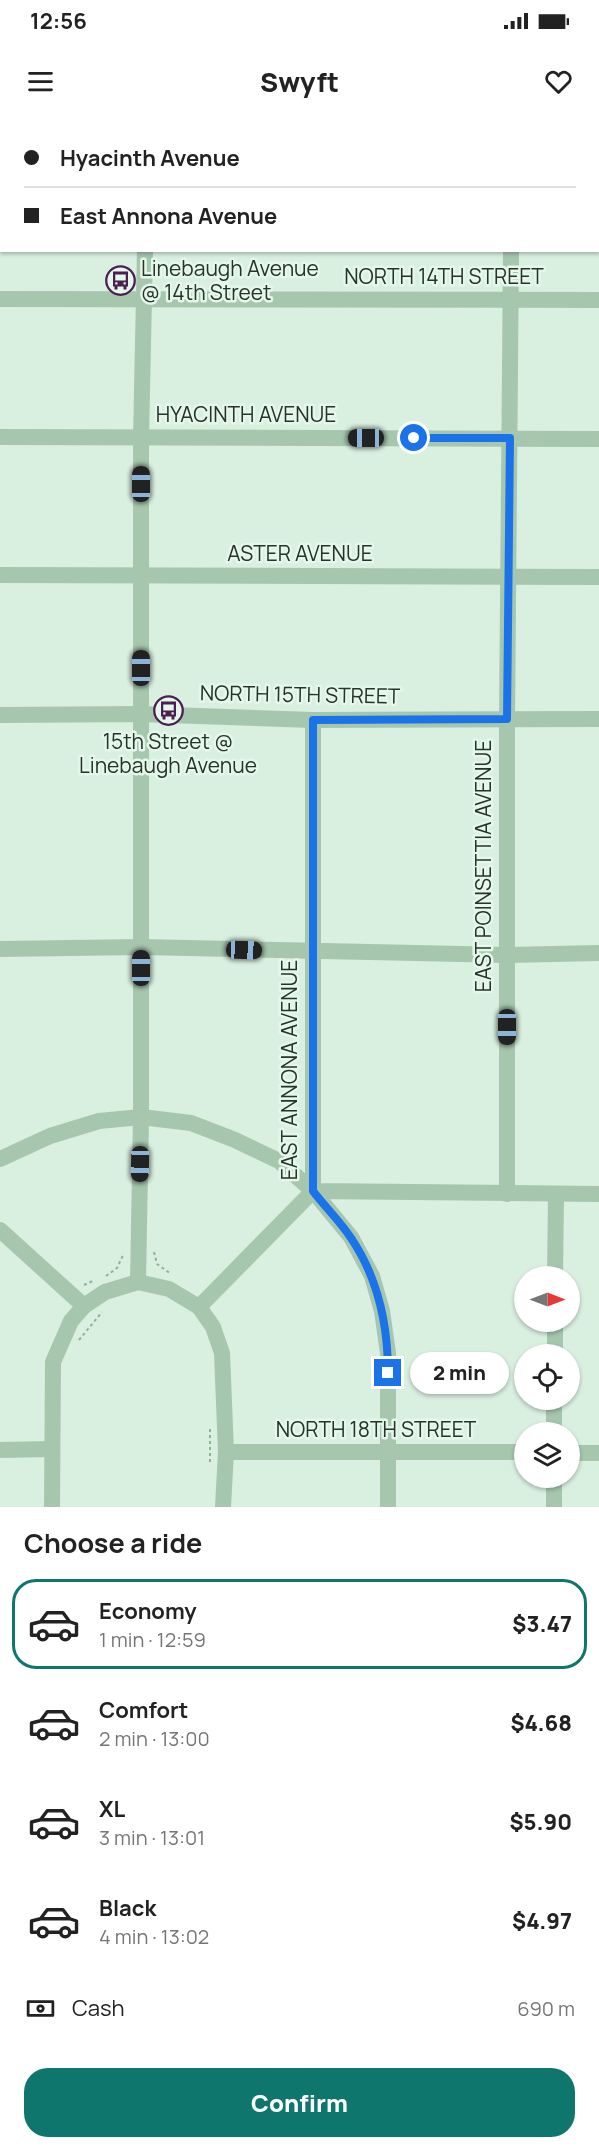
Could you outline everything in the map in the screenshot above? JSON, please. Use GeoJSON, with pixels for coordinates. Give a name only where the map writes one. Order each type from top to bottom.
{"type":"FeatureCollection","features":[{"type":"Feature","properties":{"kind":"street"},"geometry":{"type":"LineString","coordinates":[[138,1282],[141,1117],[141,437],[145,252]]}},
{"type":"Feature","properties":{"kind":"street","name":"EAST POINSETTIA AVENUE"},"geometry":{"type":"LineString","coordinates":[[507,1194],[507,719],[511,252]]}},
{"type":"Feature","properties":{"kind":"street","name":"NORTH 14TH STREET"},"geometry":{"type":"LineString","coordinates":[[0,299],[599,300]]}},
{"type":"Feature","properties":{"kind":"street","name":"HYACINTH AVENUE"},"geometry":{"type":"LineString","coordinates":[[0,437],[599,439]]}},
{"type":"Feature","properties":{"kind":"street","name":"ASTER AVENUE"},"geometry":{"type":"LineString","coordinates":[[0,575],[599,577]]}},
{"type":"Feature","properties":{"kind":"street","name":"NORTH 15TH STREET"},"geometry":{"type":"LineString","coordinates":[[0,715],[141,714],[313,720],[599,719]]}},
{"type":"Feature","properties":{"kind":"street","name":"EAST ANNONA AVENUE"},"geometry":{"type":"LineString","coordinates":[[313,720],[313,1191],[351,1237],[372,1275],[382,1311],[388,1353],[388,1507]]}},
{"type":"Feature","properties":{"kind":"street"},"geometry":{"type":"LineString","coordinates":[[0,949],[141,947],[507,955],[599,952]]}},
{"type":"Feature","properties":{"kind":"street"},"geometry":{"type":"LineString","coordinates":[[0,1159],[60,1133],[99,1121],[141,1117],[191,1123],[235,1140],[279,1161],[313,1191],[599,1194]]}},
{"type":"Feature","properties":{"kind":"street"},"geometry":{"type":"LineString","coordinates":[[199,1307],[313,1191]]}},
{"type":"Feature","properties":{"kind":"street"},"geometry":{"type":"LineString","coordinates":[[555,1266],[556,1195]]}},
{"type":"Feature","properties":{"kind":"street"},"geometry":{"type":"LineString","coordinates":[[0,1230],[84,1306]]}},
{"type":"Feature","properties":{"kind":"street"},"geometry":{"type":"LineString","coordinates":[[52,1507],[53,1362],[71,1321],[84,1306],[105,1292],[138,1282],[169,1289],[199,1307],[213,1327],[222,1353],[226,1452],[224,1507]]}},
{"type":"Feature","properties":{"kind":"street"},"geometry":{"type":"LineString","coordinates":[[0,1450],[52,1449]]}},
{"type":"Feature","properties":{"kind":"street","name":"NORTH 18TH STREET"},"geometry":{"type":"LineString","coordinates":[[226,1452],[514,1452]]}},
{"type":"Feature","properties":{"kind":"street"},"geometry":{"type":"LineString","coordinates":[[580,1453],[599,1453]]}},
{"type":"Feature","properties":{"kind":"street"},"geometry":{"type":"LineString","coordinates":[[554,1488],[554,1507]]}},
{"type":"Feature","properties":{"kind":"path"},"geometry":{"type":"LineString","coordinates":[[154,1242],[157,1264],[172,1274]]}},
{"type":"Feature","properties":{"kind":"path"},"geometry":{"type":"LineString","coordinates":[[105,1277],[117,1268],[124,1252],[124,1246]]}},
{"type":"Feature","properties":{"kind":"path"},"geometry":{"type":"LineString","coordinates":[[79,1288],[98,1279]]}},
{"type":"Feature","properties":{"kind":"path"},"geometry":{"type":"LineString","coordinates":[[76,1348],[80,1338],[105,1309]]}},
{"type":"Feature","properties":{"kind":"path"},"geometry":{"type":"LineString","coordinates":[[210,1425],[210,1472]]}},
{"type":"Feature","properties":{"kind":"place","name":"Linebaugh Avenue @ 14th Street"},"geometry":{"type":"Point","coordinates":[120,281]}},
{"type":"Feature","properties":{"kind":"place","name":"15th Street @ Linebaugh Avenue"},"geometry":{"type":"Point","coordinates":[168,711]}},
{"type":"Feature","properties":{"kind":"route"},"geometry":{"type":"LineString","coordinates":[[388,1373],[388,1353],[382,1311],[372,1275],[351,1237],[313,1191],[313,720],[507,719],[510,438],[414,438]]}}]}
